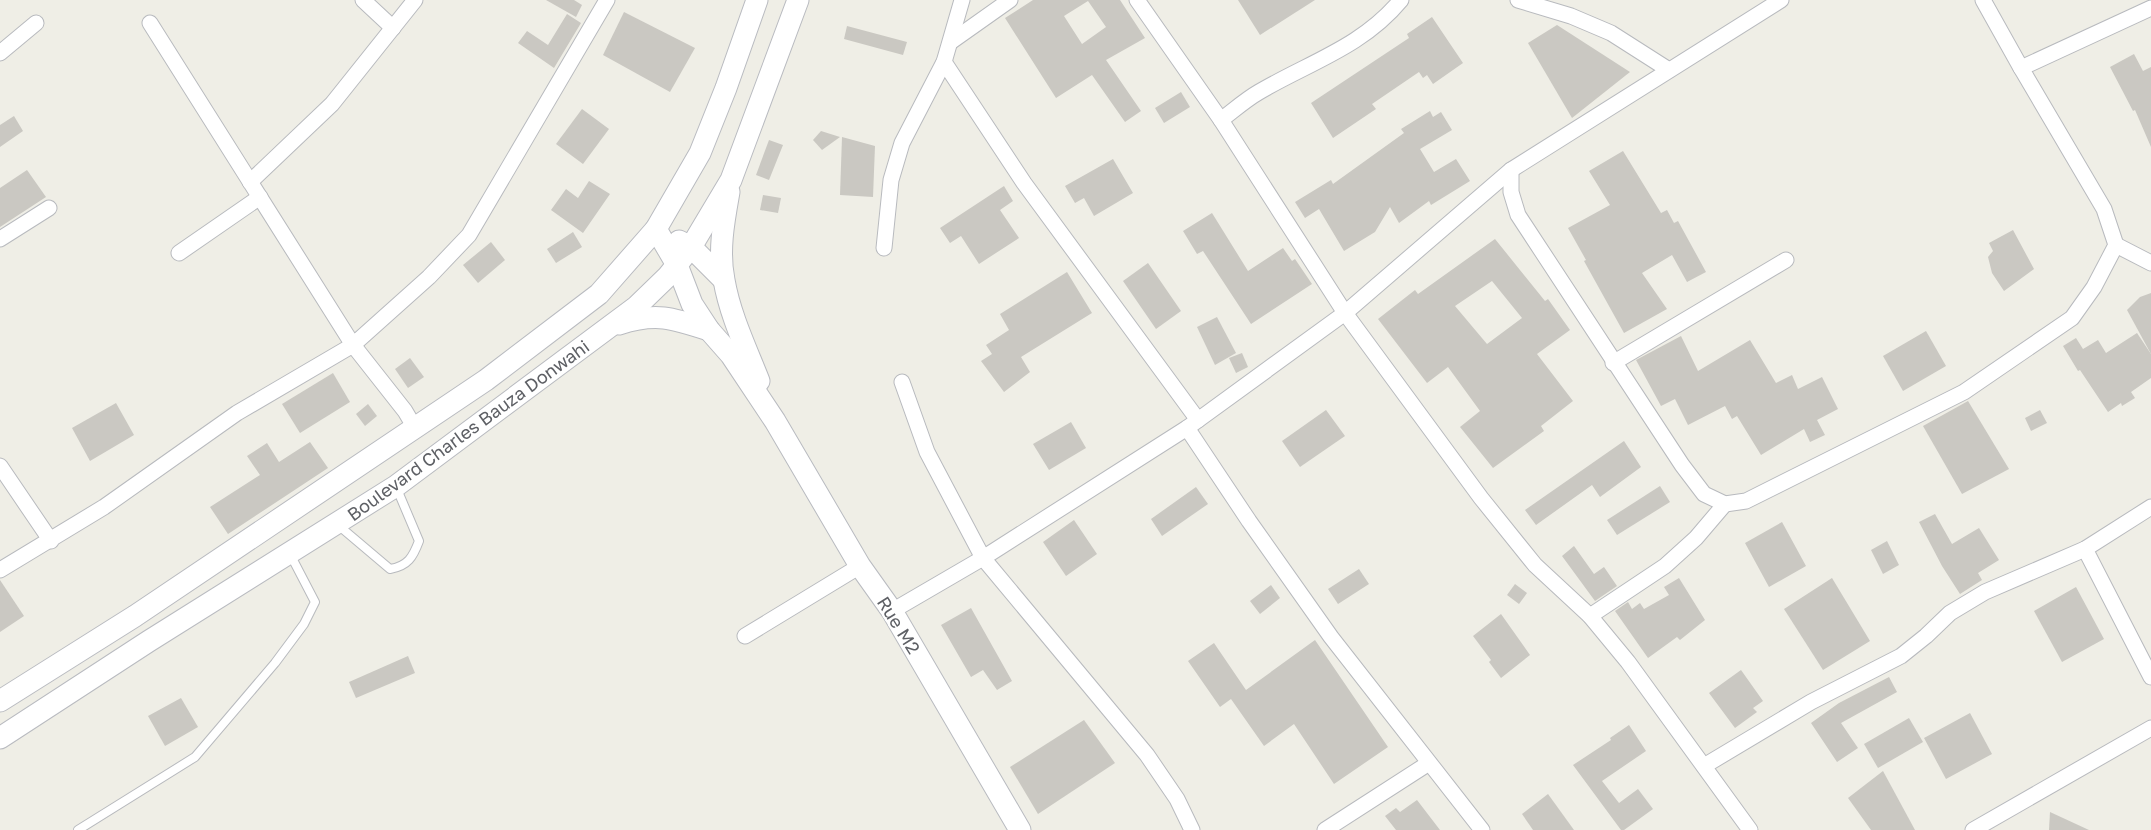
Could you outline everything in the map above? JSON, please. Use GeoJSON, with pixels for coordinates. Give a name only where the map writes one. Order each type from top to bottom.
{"type":"FeatureCollection","features":[{"type":"Feature","properties":{"kind":"main road","name":"Boulevard Charles Bauza Donwahi"},"geometry":{"type":"LineString","coordinates":[[0,701],[135,616],[486,380],[599,294],[657,229],[700,153],[758,0]]}},
{"type":"Feature","properties":{"kind":"main road","name":"Boulevard Charles Bauza Donwahi"},"geometry":{"type":"LineString","coordinates":[[0,738],[396,486],[636,307],[677,265],[691,247],[731,180],[798,0]]}},
{"type":"Feature","properties":{"kind":"main road","name":"Rue M2"},"geometry":{"type":"LineString","coordinates":[[731,180],[721,249],[723,279],[734,321],[776,421]]}},
{"type":"Feature","properties":{"kind":"main road"},"geometry":{"type":"LineString","coordinates":[[657,229],[691,247],[723,279]]}},
{"type":"Feature","properties":{"kind":"main road","name":"Rue M2"},"geometry":{"type":"LineString","coordinates":[[657,229],[677,265],[692,304],[709,330],[731,355],[776,421],[860,566],[892,611],[1020,830]]}},
{"type":"Feature","properties":{"kind":"main road"},"geometry":{"type":"LineString","coordinates":[[612,326],[637,318],[663,316],[709,330]]}},
{"type":"Feature","properties":{"kind":"street"},"geometry":{"type":"LineString","coordinates":[[363,0],[393,28]]}},
{"type":"Feature","properties":{"kind":"street"},"geometry":{"type":"LineString","coordinates":[[250,182],[332,104],[415,0]]}},
{"type":"Feature","properties":{"kind":"street"},"geometry":{"type":"LineString","coordinates":[[0,570],[104,507],[237,413],[353,345],[429,277],[469,235],[607,0]]}},
{"type":"Feature","properties":{"kind":"street"},"geometry":{"type":"LineString","coordinates":[[884,248],[891,180],[902,142],[944,62],[952,41],[962,0]]}},
{"type":"Feature","properties":{"kind":"street"},"geometry":{"type":"LineString","coordinates":[[952,41],[1010,0]]}},
{"type":"Feature","properties":{"kind":"street"},"geometry":{"type":"LineString","coordinates":[[1137,0],[1221,120],[1345,313],[1481,498],[1528,556],[1590,616],[1628,662],[1749,830]]}},
{"type":"Feature","properties":{"kind":"street"},"geometry":{"type":"LineString","coordinates":[[1221,120],[1256,94],[1355,42],[1386,19],[1401,0]]}},
{"type":"Feature","properties":{"kind":"street"},"geometry":{"type":"LineString","coordinates":[[1518,0],[1571,16],[1611,33],[1669,70]]}},
{"type":"Feature","properties":{"kind":"street"},"geometry":{"type":"LineString","coordinates":[[892,611],[983,558],[1193,424],[1345,313],[1510,170],[1780,0]]}},
{"type":"Feature","properties":{"kind":"street"},"geometry":{"type":"LineString","coordinates":[[1983,0],[2104,208],[2116,245],[2151,263]]}},
{"type":"Feature","properties":{"kind":"street"},"geometry":{"type":"LineString","coordinates":[[2021,68],[2151,8]]}},
{"type":"Feature","properties":{"kind":"street"},"geometry":{"type":"LineString","coordinates":[[0,53],[36,23]]}},
{"type":"Feature","properties":{"kind":"street"},"geometry":{"type":"LineString","coordinates":[[150,23],[353,345],[405,411],[415,428]]}},
{"type":"Feature","properties":{"kind":"street"},"geometry":{"type":"LineString","coordinates":[[944,62],[1024,183],[1193,424],[1248,521],[1331,637],[1482,830]]}},
{"type":"Feature","properties":{"kind":"street"},"geometry":{"type":"LineString","coordinates":[[1510,170],[1511,192],[1518,215],[1613,363],[1704,494],[1725,504],[1746,501],[1964,392],[2072,318],[2094,287],[2116,245]]}},
{"type":"Feature","properties":{"kind":"street"},"geometry":{"type":"LineString","coordinates":[[179,253],[260,197]]}},
{"type":"Feature","properties":{"kind":"street"},"geometry":{"type":"LineString","coordinates":[[0,239],[49,208]]}},
{"type":"Feature","properties":{"kind":"street"},"geometry":{"type":"LineString","coordinates":[[1613,363],[1786,260]]}},
{"type":"Feature","properties":{"kind":"street"},"geometry":{"type":"LineString","coordinates":[[902,382],[927,452],[983,558],[1147,755],[1177,799],[1192,830]]}},
{"type":"Feature","properties":{"kind":"street"},"geometry":{"type":"LineString","coordinates":[[0,466],[51,541]]}},
{"type":"Feature","properties":{"kind":"street"},"geometry":{"type":"LineString","coordinates":[[1590,616],[1665,566],[1696,538],[1725,504]]}},
{"type":"Feature","properties":{"kind":"street"},"geometry":{"type":"LineString","coordinates":[[1704,766],[1811,702],[1901,656],[1950,613],[1985,592],[2085,549],[2151,507]]}},
{"type":"Feature","properties":{"kind":"street"},"geometry":{"type":"LineString","coordinates":[[2085,549],[2151,677]]}},
{"type":"Feature","properties":{"kind":"street"},"geometry":{"type":"LineString","coordinates":[[745,636],[860,566]]}},
{"type":"Feature","properties":{"kind":"street"},"geometry":{"type":"LineString","coordinates":[[1973,830],[2151,728]]}},
{"type":"Feature","properties":{"kind":"street"},"geometry":{"type":"LineString","coordinates":[[1324,830],[1429,763]]}},
{"type":"Feature","properties":{"kind":"lane"},"geometry":{"type":"LineString","coordinates":[[337,524],[390,568],[402,567],[414,554],[419,541],[396,486]]}},
{"type":"Feature","properties":{"kind":"lane"},"geometry":{"type":"LineString","coordinates":[[78,830],[195,757],[275,663],[304,624],[315,602],[289,552]]}},
{"type":"Feature","properties":{"kind":"building"},"geometry":{"type":"Polygon","coordinates":[[[546,0],[574,0],[582,5],[576,17],[546,0]]]}},
{"type":"Feature","properties":{"kind":"building"},"geometry":{"type":"Polygon","coordinates":[[[1033,0],[1120,0],[1145,38],[1106,60],[1141,111],[1125,122],[1092,75],[1056,98],[1005,18],[1033,0]],[[1088,1],[1064,16],[1082,44],[1106,27],[1088,1]]]}},
{"type":"Feature","properties":{"kind":"building"},"geometry":{"type":"Polygon","coordinates":[[[1238,0],[1315,0],[1260,35],[1238,0]]]}},
{"type":"Feature","properties":{"kind":"building"},"geometry":{"type":"Polygon","coordinates":[[[624,12],[695,48],[670,92],[603,55],[624,12]]]}},
{"type":"Feature","properties":{"kind":"building"},"geometry":{"type":"Polygon","coordinates":[[[567,14],[581,23],[554,68],[518,43],[527,31],[548,45],[567,14]]]}},
{"type":"Feature","properties":{"kind":"building"},"geometry":{"type":"Polygon","coordinates":[[[1432,17],[1463,63],[1433,84],[1427,75],[1423,78],[1419,72],[1372,104],[1376,109],[1333,138],[1311,103],[1409,38],[1407,34],[1432,17]]]}},
{"type":"Feature","properties":{"kind":"building"},"geometry":{"type":"Polygon","coordinates":[[[1557,25],[1630,72],[1572,118],[1528,43],[1557,25]]]}},
{"type":"Feature","properties":{"kind":"building"},"geometry":{"type":"Polygon","coordinates":[[[847,26],[907,42],[903,55],[844,39],[847,26]]]}},
{"type":"Feature","properties":{"kind":"building"},"geometry":{"type":"Polygon","coordinates":[[[2134,54],[2143,71],[2151,67],[2151,147],[2135,110],[2133,111],[2110,67],[2134,54]]]}},
{"type":"Feature","properties":{"kind":"building"},"geometry":{"type":"Polygon","coordinates":[[[1181,92],[1190,107],[1164,123],[1155,108],[1181,92]]]}},
{"type":"Feature","properties":{"kind":"building"},"geometry":{"type":"Polygon","coordinates":[[[582,109],[609,129],[583,164],[556,144],[582,109]]]}},
{"type":"Feature","properties":{"kind":"building"},"geometry":{"type":"Polygon","coordinates":[[[1430,111],[1433,117],[1441,112],[1452,130],[1420,149],[1434,172],[1456,159],[1470,181],[1431,205],[1429,201],[1399,223],[1390,207],[1375,232],[1344,251],[1319,209],[1305,218],[1295,202],[1331,180],[1333,184],[1404,133],[1401,129],[1430,111]]]}},
{"type":"Feature","properties":{"kind":"building"},"geometry":{"type":"Polygon","coordinates":[[[14,116],[23,131],[0,147],[0,125],[14,116]]]}},
{"type":"Feature","properties":{"kind":"building"},"geometry":{"type":"Polygon","coordinates":[[[821,131],[840,137],[822,150],[813,140],[821,131]]]}},
{"type":"Feature","properties":{"kind":"building"},"geometry":{"type":"Polygon","coordinates":[[[842,137],[875,146],[873,197],[840,195],[842,137]]]}},
{"type":"Feature","properties":{"kind":"building"},"geometry":{"type":"Polygon","coordinates":[[[769,140],[783,145],[769,180],[756,175],[769,140]]]}},
{"type":"Feature","properties":{"kind":"building"},"geometry":{"type":"Polygon","coordinates":[[[1623,151],[1661,213],[1667,210],[1674,223],[1678,221],[1706,272],[1687,282],[1672,255],[1642,273],[1667,309],[1624,333],[1568,228],[1610,205],[1589,171],[1623,151]]]}},
{"type":"Feature","properties":{"kind":"building"},"geometry":{"type":"Polygon","coordinates":[[[1113,159],[1133,193],[1094,216],[1084,198],[1075,203],[1065,186],[1113,159]]]}},
{"type":"Feature","properties":{"kind":"building"},"geometry":{"type":"Polygon","coordinates":[[[27,170],[46,197],[0,227],[0,188],[27,170]]]}},
{"type":"Feature","properties":{"kind":"building"},"geometry":{"type":"Polygon","coordinates":[[[589,181],[610,194],[583,233],[551,210],[566,189],[578,198],[589,181]]]}},
{"type":"Feature","properties":{"kind":"building"},"geometry":{"type":"Polygon","coordinates":[[[1004,186],[1013,201],[1000,210],[1019,238],[979,264],[961,236],[950,243],[940,228],[1004,186]]]}},
{"type":"Feature","properties":{"kind":"building"},"geometry":{"type":"Polygon","coordinates":[[[763,195],[781,198],[778,213],[760,210],[763,195]]]}},
{"type":"Feature","properties":{"kind":"building"},"geometry":{"type":"Polygon","coordinates":[[[1212,213],[1248,271],[1283,248],[1292,261],[1295,259],[1312,284],[1251,324],[1203,251],[1197,254],[1183,231],[1212,213]]]}},
{"type":"Feature","properties":{"kind":"building"},"geometry":{"type":"Polygon","coordinates":[[[2013,230],[2034,269],[2004,291],[1992,273],[1988,257],[1993,251],[1989,243],[2013,230]]]}},
{"type":"Feature","properties":{"kind":"building"},"geometry":{"type":"Polygon","coordinates":[[[573,232],[582,247],[556,263],[547,249],[573,232]]]}},
{"type":"Feature","properties":{"kind":"building"},"geometry":{"type":"Polygon","coordinates":[[[1495,239],[1545,301],[1548,299],[1570,330],[1537,354],[1573,401],[1541,426],[1544,431],[1493,468],[1460,427],[1480,411],[1448,367],[1427,383],[1378,319],[1415,290],[1418,294],[1495,239]],[[1492,281],[1455,306],[1487,344],[1522,318],[1492,281]]]}},
{"type":"Feature","properties":{"kind":"building"},"geometry":{"type":"Polygon","coordinates":[[[491,242],[505,260],[478,283],[463,265],[491,242]]]}},
{"type":"Feature","properties":{"kind":"building"},"geometry":{"type":"Polygon","coordinates":[[[1148,263],[1181,311],[1156,329],[1123,281],[1148,263]]]}},
{"type":"Feature","properties":{"kind":"building"},"geometry":{"type":"Polygon","coordinates":[[[1067,272],[1092,313],[1021,357],[1030,372],[1004,392],[981,361],[992,354],[986,345],[1009,330],[1000,314],[1067,272]]]}},
{"type":"Feature","properties":{"kind":"building"},"geometry":{"type":"Polygon","coordinates":[[[2151,293],[2151,354],[2127,310],[2140,297],[2151,293]]]}},
{"type":"Feature","properties":{"kind":"building"},"geometry":{"type":"Polygon","coordinates":[[[1217,317],[1236,353],[1215,365],[1197,327],[1217,317]]]}},
{"type":"Feature","properties":{"kind":"building"},"geometry":{"type":"Polygon","coordinates":[[[1926,331],[1946,366],[1903,391],[1883,356],[1926,331]]]}},
{"type":"Feature","properties":{"kind":"building"},"geometry":{"type":"Polygon","coordinates":[[[2137,333],[2151,354],[2151,378],[2131,392],[2135,398],[2122,406],[2121,403],[2108,412],[2063,346],[2076,338],[2083,349],[2098,340],[2106,353],[2137,333]]]}},
{"type":"Feature","properties":{"kind":"building"},"geometry":{"type":"Polygon","coordinates":[[[1681,336],[1698,371],[1750,340],[1776,383],[1792,375],[1798,389],[1822,377],[1838,409],[1817,420],[1825,435],[1810,442],[1804,429],[1761,455],[1737,416],[1732,419],[1725,406],[1688,425],[1675,399],[1661,406],[1636,360],[1681,336]]]}},
{"type":"Feature","properties":{"kind":"building"},"geometry":{"type":"Polygon","coordinates":[[[1242,353],[1248,367],[1236,373],[1229,358],[1242,353]]]}},
{"type":"Feature","properties":{"kind":"building"},"geometry":{"type":"Polygon","coordinates":[[[410,358],[424,377],[408,388],[395,369],[410,358]]]}},
{"type":"Feature","properties":{"kind":"building"},"geometry":{"type":"Polygon","coordinates":[[[333,373],[350,402],[300,433],[282,404],[333,373]]]}},
{"type":"Feature","properties":{"kind":"building"},"geometry":{"type":"Polygon","coordinates":[[[1968,401],[2009,469],[1962,494],[1923,426],[1968,401]]]}},
{"type":"Feature","properties":{"kind":"building"},"geometry":{"type":"Polygon","coordinates":[[[116,403],[134,435],[90,461],[72,428],[116,403]]]}},
{"type":"Feature","properties":{"kind":"building"},"geometry":{"type":"Polygon","coordinates":[[[368,404],[377,416],[365,426],[356,414],[368,404]]]}},
{"type":"Feature","properties":{"kind":"building"},"geometry":{"type":"Polygon","coordinates":[[[1326,410],[1345,436],[1300,467],[1282,441],[1326,410]]]}},
{"type":"Feature","properties":{"kind":"building"},"geometry":{"type":"Polygon","coordinates":[[[2040,410],[2047,423],[2031,431],[2025,418],[2040,410]]]}},
{"type":"Feature","properties":{"kind":"building"},"geometry":{"type":"Polygon","coordinates":[[[1071,422],[1086,448],[1049,470],[1033,444],[1071,422]]]}},
{"type":"Feature","properties":{"kind":"building"},"geometry":{"type":"Polygon","coordinates":[[[1624,441],[1641,467],[1600,497],[1592,485],[1536,525],[1525,510],[1624,441]]]}},
{"type":"Feature","properties":{"kind":"building"},"geometry":{"type":"Polygon","coordinates":[[[310,442],[328,468],[228,534],[210,507],[260,475],[247,456],[267,443],[279,462],[310,442]]]}},
{"type":"Feature","properties":{"kind":"building"},"geometry":{"type":"Polygon","coordinates":[[[1660,486],[1670,502],[1617,535],[1607,520],[1660,486]]]}},
{"type":"Feature","properties":{"kind":"building"},"geometry":{"type":"Polygon","coordinates":[[[1196,487],[1208,504],[1162,536],[1151,519],[1196,487]]]}},
{"type":"Feature","properties":{"kind":"building"},"geometry":{"type":"Polygon","coordinates":[[[1935,514],[1952,544],[1979,528],[1999,560],[1978,573],[1982,580],[1960,594],[1919,522],[1935,514]]]}},
{"type":"Feature","properties":{"kind":"building"},"geometry":{"type":"Polygon","coordinates":[[[1074,520],[1097,554],[1066,576],[1043,542],[1074,520]]]}},
{"type":"Feature","properties":{"kind":"building"},"geometry":{"type":"Polygon","coordinates":[[[1782,522],[1806,566],[1769,587],[1745,543],[1782,522]]]}},
{"type":"Feature","properties":{"kind":"building"},"geometry":{"type":"Polygon","coordinates":[[[1887,541],[1899,565],[1883,574],[1871,550],[1887,541]]]}},
{"type":"Feature","properties":{"kind":"building"},"geometry":{"type":"Polygon","coordinates":[[[1574,546],[1594,574],[1604,567],[1617,586],[1595,601],[1562,556],[1574,546]]]}},
{"type":"Feature","properties":{"kind":"building"},"geometry":{"type":"Polygon","coordinates":[[[1359,569],[1369,584],[1338,604],[1328,589],[1359,569]]]}},
{"type":"Feature","properties":{"kind":"building"},"geometry":{"type":"Polygon","coordinates":[[[1679,578],[1705,620],[1680,640],[1677,637],[1648,658],[1615,611],[1628,602],[1632,609],[1640,603],[1644,609],[1669,595],[1664,587],[1679,578]]]}},
{"type":"Feature","properties":{"kind":"building"},"geometry":{"type":"Polygon","coordinates":[[[1832,578],[1870,641],[1823,670],[1784,609],[1832,578]]]}},
{"type":"Feature","properties":{"kind":"building"},"geometry":{"type":"Polygon","coordinates":[[[0,580],[24,616],[0,632],[0,580]]]}},
{"type":"Feature","properties":{"kind":"building"},"geometry":{"type":"Polygon","coordinates":[[[1515,584],[1527,593],[1519,604],[1507,595],[1515,584]]]}},
{"type":"Feature","properties":{"kind":"building"},"geometry":{"type":"Polygon","coordinates":[[[1271,585],[1280,598],[1260,614],[1250,601],[1271,585]]]}},
{"type":"Feature","properties":{"kind":"building"},"geometry":{"type":"Polygon","coordinates":[[[2076,587],[2104,639],[2062,662],[2034,611],[2076,587]]]}},
{"type":"Feature","properties":{"kind":"building"},"geometry":{"type":"Polygon","coordinates":[[[971,608],[1012,681],[997,690],[983,670],[971,677],[941,625],[971,608]]]}},
{"type":"Feature","properties":{"kind":"building"},"geometry":{"type":"Polygon","coordinates":[[[1501,614],[1530,655],[1501,678],[1473,636],[1501,614]]]}},
{"type":"Feature","properties":{"kind":"building"},"geometry":{"type":"Polygon","coordinates":[[[1315,640],[1388,747],[1334,784],[1294,724],[1264,746],[1231,699],[1220,707],[1188,661],[1214,643],[1246,690],[1315,640]]]}},
{"type":"Feature","properties":{"kind":"building"},"geometry":{"type":"Polygon","coordinates":[[[408,656],[415,673],[356,698],[349,682],[408,656]]]}},
{"type":"Feature","properties":{"kind":"building"},"geometry":{"type":"Polygon","coordinates":[[[1741,670],[1763,701],[1753,708],[1757,712],[1735,728],[1709,693],[1741,670]]]}},
{"type":"Feature","properties":{"kind":"building"},"geometry":{"type":"Polygon","coordinates":[[[1889,677],[1897,692],[1841,723],[1858,748],[1837,762],[1811,723],[1839,703],[1889,677]]]}},
{"type":"Feature","properties":{"kind":"building"},"geometry":{"type":"Polygon","coordinates":[[[181,698],[198,727],[165,746],[148,716],[181,698]]]}},
{"type":"Feature","properties":{"kind":"building"},"geometry":{"type":"Polygon","coordinates":[[[1970,713],[1992,754],[1946,779],[1924,738],[1970,713]]]}},
{"type":"Feature","properties":{"kind":"building"},"geometry":{"type":"Polygon","coordinates":[[[1909,718],[1923,742],[1878,768],[1864,744],[1909,718]]]}},
{"type":"Feature","properties":{"kind":"building"},"geometry":{"type":"Polygon","coordinates":[[[1084,720],[1115,763],[1038,814],[1010,767],[1084,720]]]}},
{"type":"Feature","properties":{"kind":"building"},"geometry":{"type":"Polygon","coordinates":[[[1629,725],[1646,751],[1602,781],[1619,803],[1638,789],[1653,809],[1621,830],[1573,765],[1629,725]]]}},
{"type":"Feature","properties":{"kind":"building"},"geometry":{"type":"Polygon","coordinates":[[[1883,771],[1915,830],[1871,830],[1848,798],[1883,771]]]}},
{"type":"Feature","properties":{"kind":"building"},"geometry":{"type":"Polygon","coordinates":[[[1548,794],[1574,830],[1533,830],[1522,814],[1548,794]]]}},
{"type":"Feature","properties":{"kind":"building"},"geometry":{"type":"Polygon","coordinates":[[[1417,800],[1440,830],[1396,830],[1385,816],[1396,808],[1400,812],[1417,800]]]}},
{"type":"Feature","properties":{"kind":"building"},"geometry":{"type":"Polygon","coordinates":[[[2050,812],[2089,830],[2049,830],[2050,812]]]}}]}
